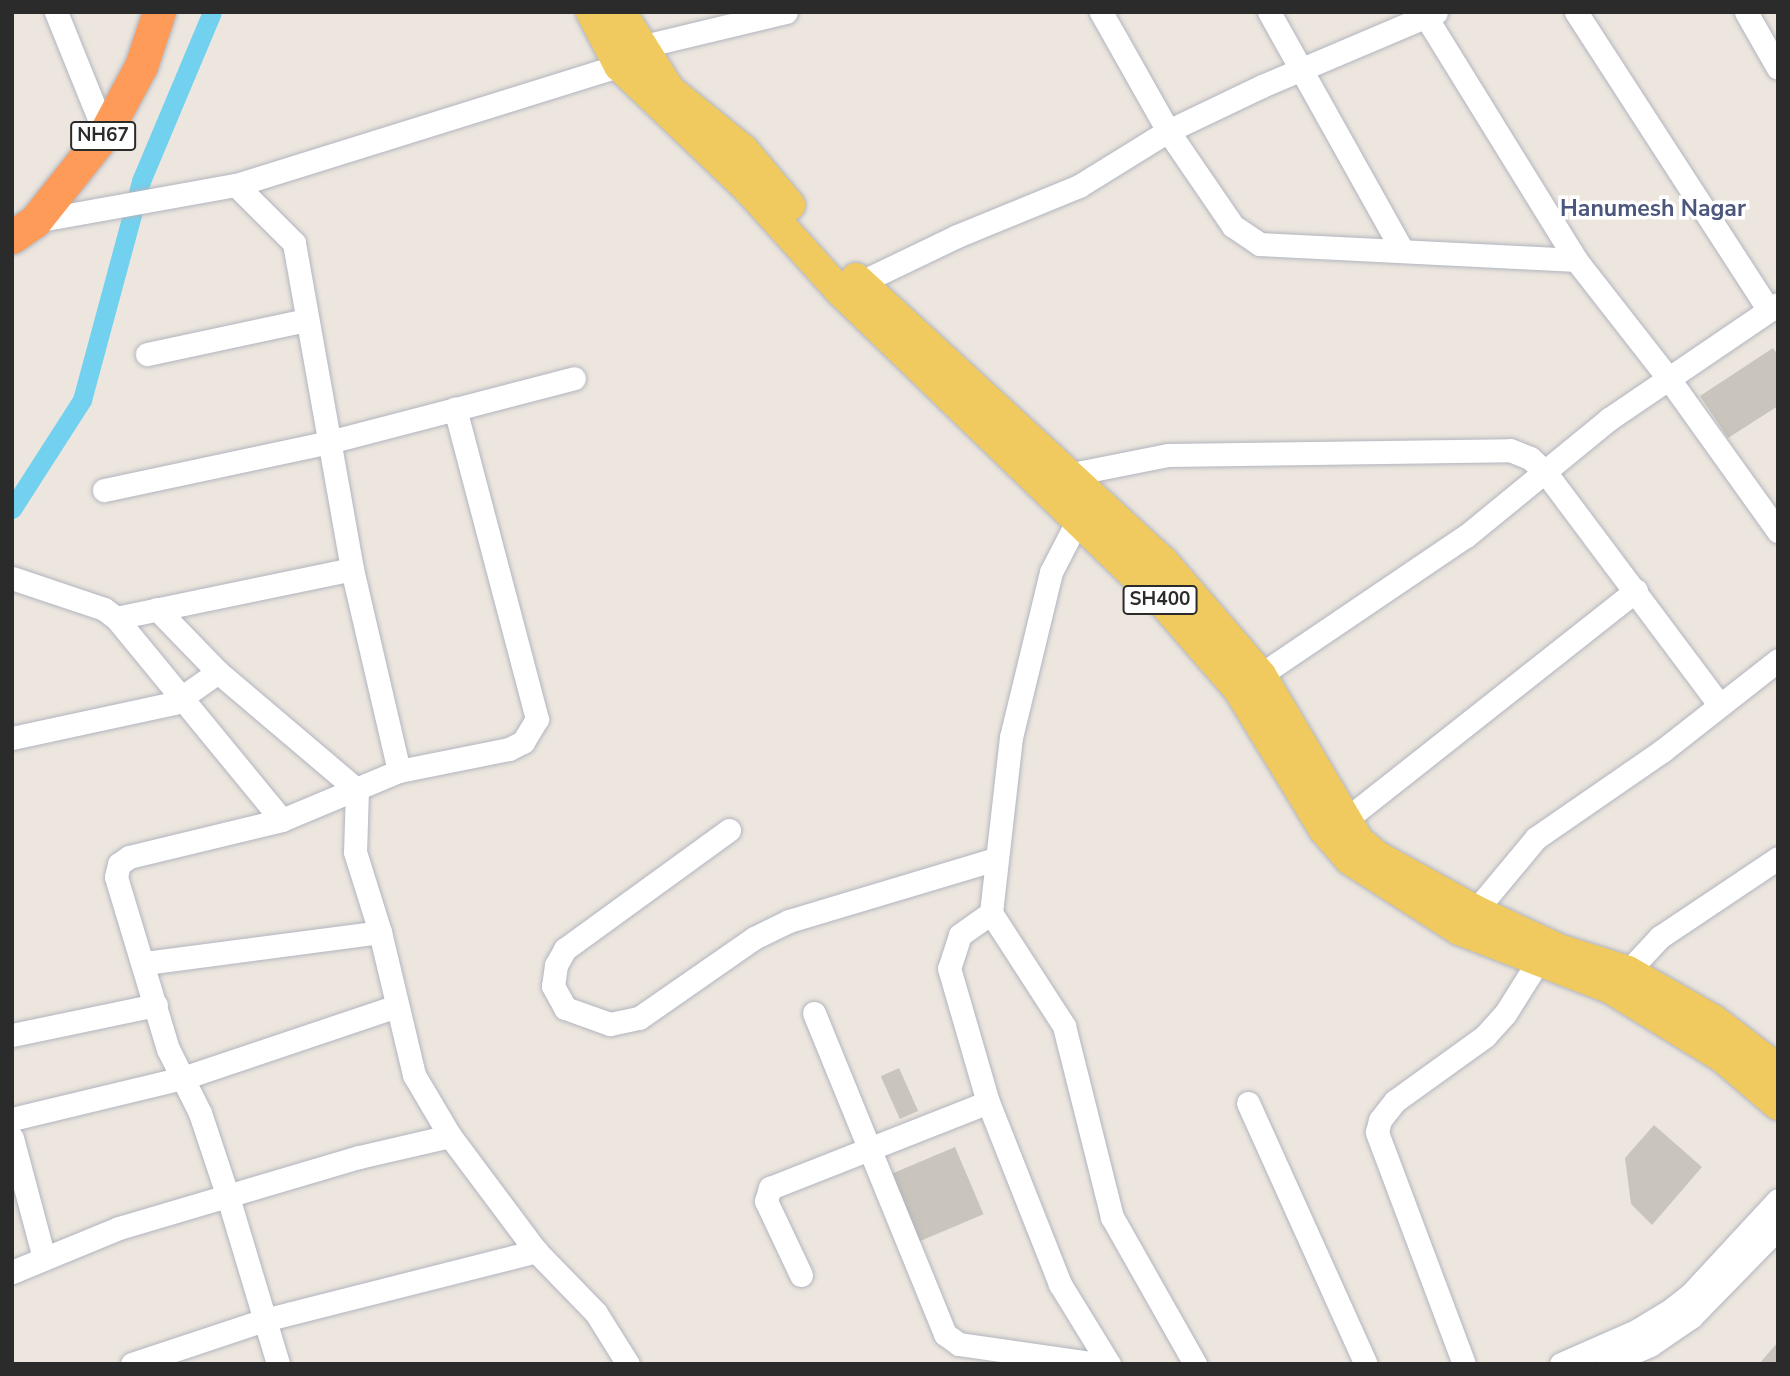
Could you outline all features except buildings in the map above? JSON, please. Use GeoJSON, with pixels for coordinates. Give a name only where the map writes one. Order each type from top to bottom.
{"type":"FeatureCollection","features":[{"type":"Feature","properties":{"kind":"highway","name":"NH67"},"geometry":{"type":"LineString","coordinates":[[24,229],[105,133],[141,66],[159,12]]}},
{"type":"Feature","properties":{"kind":"main road","name":"SH400"},"geometry":{"type":"LineString","coordinates":[[592,12],[740,181],[850,287],[1036,483],[1084,508]]}},
{"type":"Feature","properties":{"kind":"main road","name":"SH400"},"geometry":{"type":"LineString","coordinates":[[621,12],[629,57]]}},
{"type":"Feature","properties":{"kind":"main road","name":"SH400"},"geometry":{"type":"LineString","coordinates":[[850,287],[1069,474],[1084,508],[1164,604],[1250,682],[1344,821],[1379,857],[1467,920]]}},
{"type":"Feature","properties":{"kind":"main road","name":"SH400"},"geometry":{"type":"LineString","coordinates":[[1250,682],[1324,831],[1350,860],[1467,920],[1714,1020],[1778,1069]]}},
{"type":"Feature","properties":{"kind":"main road","name":"SH400"},"geometry":{"type":"LineString","coordinates":[[1619,980],[1723,1058],[1778,1105]]}},
{"type":"Feature","properties":{"kind":"street"},"geometry":{"type":"LineString","coordinates":[[57,12],[105,133]]}},
{"type":"Feature","properties":{"kind":"street"},"geometry":{"type":"LineString","coordinates":[[1101,12],[1168,131],[1233,226],[1260,244],[1576,260]]}},
{"type":"Feature","properties":{"kind":"street"},"geometry":{"type":"LineString","coordinates":[[1269,12],[1402,250]]}},
{"type":"Feature","properties":{"kind":"street"},"geometry":{"type":"LineString","coordinates":[[1250,682],[1466,536],[1609,419],[1773,307],[1576,12]]}},
{"type":"Feature","properties":{"kind":"street"},"geometry":{"type":"LineString","coordinates":[[1746,12],[1778,68]]}},
{"type":"Feature","properties":{"kind":"street"},"geometry":{"type":"LineString","coordinates":[[24,229],[236,185],[629,57],[703,22],[779,13]]}},
{"type":"Feature","properties":{"kind":"street"},"geometry":{"type":"LineString","coordinates":[[850,287],[957,236],[1079,186],[1168,131],[1431,15],[1576,260],[1771,503],[1778,531]]}},
{"type":"Feature","properties":{"kind":"street"},"geometry":{"type":"LineString","coordinates":[[236,185],[294,243],[305,320],[352,569],[399,771]]}},
{"type":"Feature","properties":{"kind":"street"},"geometry":{"type":"LineString","coordinates":[[147,354],[305,320]]}},
{"type":"Feature","properties":{"kind":"street"},"geometry":{"type":"LineString","coordinates":[[104,490],[329,442],[574,378]]}},
{"type":"Feature","properties":{"kind":"street"},"geometry":{"type":"LineString","coordinates":[[278,1364],[228,1197],[200,1113],[168,1049],[145,963],[116,877],[119,864],[129,857],[282,820],[399,771],[509,749],[523,743],[537,719],[455,409]]}},
{"type":"Feature","properties":{"kind":"street"},"geometry":{"type":"LineString","coordinates":[[1036,483],[1168,455],[1510,450],[1530,458],[1546,473],[1719,704]]}},
{"type":"Feature","properties":{"kind":"street"},"geometry":{"type":"LineString","coordinates":[[1084,508],[1051,572],[1011,737],[991,913],[1064,1026],[1112,1217],[1195,1364]]}},
{"type":"Feature","properties":{"kind":"street"},"geometry":{"type":"LineString","coordinates":[[116,618],[352,569]]}},
{"type":"Feature","properties":{"kind":"street"},"geometry":{"type":"LineString","coordinates":[[14,584],[104,609],[116,618],[282,820]]}},
{"type":"Feature","properties":{"kind":"street"},"geometry":{"type":"LineString","coordinates":[[1344,821],[1636,590]]}},
{"type":"Feature","properties":{"kind":"street"},"geometry":{"type":"LineString","coordinates":[[157,610],[218,672],[357,790]]}},
{"type":"Feature","properties":{"kind":"street"},"geometry":{"type":"LineString","coordinates":[[1467,920],[1536,838],[1662,751],[1778,660]]}},
{"type":"Feature","properties":{"kind":"street"},"geometry":{"type":"LineString","coordinates":[[12,738],[183,700],[218,672]]}},
{"type":"Feature","properties":{"kind":"street"},"geometry":{"type":"LineString","coordinates":[[357,790],[355,852],[380,932],[414,1075],[450,1136],[536,1251],[596,1313],[628,1364]]}},
{"type":"Feature","properties":{"kind":"street"},"geometry":{"type":"LineString","coordinates":[[729,830],[565,949],[556,965],[553,986],[565,1008],[610,1024],[639,1018],[754,938],[789,922],[996,859]]}},
{"type":"Feature","properties":{"kind":"street"},"geometry":{"type":"LineString","coordinates":[[1619,980],[1660,937],[1778,858]]}},
{"type":"Feature","properties":{"kind":"street"},"geometry":{"type":"LineString","coordinates":[[991,913],[960,935],[949,968],[988,1102],[1060,1284],[1109,1364]]}},
{"type":"Feature","properties":{"kind":"street"},"geometry":{"type":"LineString","coordinates":[[145,963],[380,932]]}},
{"type":"Feature","properties":{"kind":"street"},"geometry":{"type":"LineString","coordinates":[[1464,1364],[1377,1132],[1380,1120],[1395,1101],[1492,1028],[1543,953]]}},
{"type":"Feature","properties":{"kind":"street"},"geometry":{"type":"LineString","coordinates":[[12,1035],[156,1005]]}},
{"type":"Feature","properties":{"kind":"street"},"geometry":{"type":"LineString","coordinates":[[12,1119],[183,1078],[397,1006]]}},
{"type":"Feature","properties":{"kind":"street"},"geometry":{"type":"LineString","coordinates":[[814,1013],[951,1342],[1098,1364]]}},
{"type":"Feature","properties":{"kind":"street"},"geometry":{"type":"LineString","coordinates":[[801,1275],[765,1193],[988,1102]]}},
{"type":"Feature","properties":{"kind":"street"},"geometry":{"type":"LineString","coordinates":[[1248,1103],[1366,1364]]}},
{"type":"Feature","properties":{"kind":"street"},"geometry":{"type":"LineString","coordinates":[[12,1272],[119,1228],[359,1157],[450,1136]]}},
{"type":"Feature","properties":{"kind":"street"},"geometry":{"type":"LineString","coordinates":[[12,1138],[44,1258]]}},
{"type":"Feature","properties":{"kind":"street"},"geometry":{"type":"LineString","coordinates":[[1560,1364],[1636,1331],[1668,1312],[1690,1295],[1778,1200]]}},
{"type":"Feature","properties":{"kind":"street"},"geometry":{"type":"LineString","coordinates":[[1607,1364],[1650,1345],[1691,1317],[1778,1228]]}},
{"type":"Feature","properties":{"kind":"street"},"geometry":{"type":"LineString","coordinates":[[132,1364],[264,1320],[536,1251]]}},
{"type":"Feature","properties":{"kind":"waterway"},"geometry":{"type":"LineString","coordinates":[[12,509],[82,400],[141,181],[212,12]]}},
{"type":"Feature","properties":{"kind":"district","name":"Hanumesh Nagar"},"geometry":{"type":"Point","coordinates":[1653,209]}}]}
